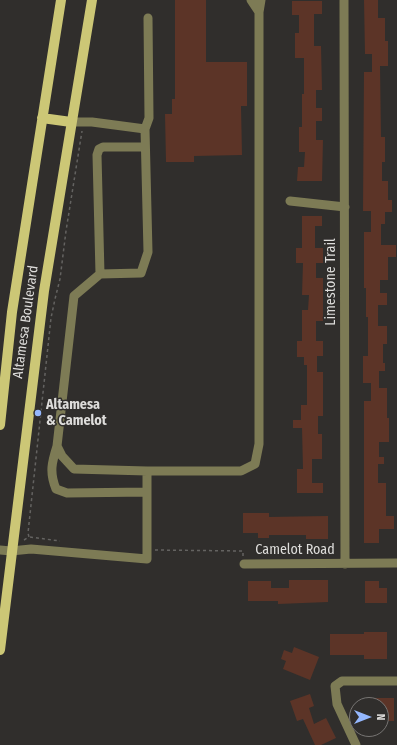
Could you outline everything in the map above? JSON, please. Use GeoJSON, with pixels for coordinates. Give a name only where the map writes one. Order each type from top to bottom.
{"type":"FeatureCollection","features":[{"type":"Feature","properties":{"kind":"main road","name":"Altamesa Boulevard"},"geometry":{"type":"LineString","coordinates":[[0,425],[12,312],[62,0]]}},
{"type":"Feature","properties":{"kind":"main road","name":"Altamesa Boulevard"},"geometry":{"type":"LineString","coordinates":[[0,650],[44,291],[92,0]]}},
{"type":"Feature","properties":{"kind":"main road"},"geometry":{"type":"LineString","coordinates":[[42,118],[71,122]]}},
{"type":"Feature","properties":{"kind":"street"},"geometry":{"type":"LineString","coordinates":[[251,0],[259,12]]}},
{"type":"Feature","properties":{"kind":"street"},"geometry":{"type":"LineString","coordinates":[[57,446],[62,456],[74,469],[241,471],[255,464],[259,444],[259,12],[261,0]]}},
{"type":"Feature","properties":{"kind":"street","name":"Limestone Trail"},"geometry":{"type":"LineString","coordinates":[[344,0],[345,564]]}},
{"type":"Feature","properties":{"kind":"street"},"geometry":{"type":"LineString","coordinates":[[147,492],[67,493],[56,489],[52,478],[52,463],[57,446],[74,296],[100,274],[141,273],[148,252],[145,147],[145,129],[149,118],[148,18]]}},
{"type":"Feature","properties":{"kind":"street"},"geometry":{"type":"LineString","coordinates":[[71,122],[84,122],[145,129]]}},
{"type":"Feature","properties":{"kind":"street"},"geometry":{"type":"LineString","coordinates":[[100,274],[97,155],[99,149],[103,147],[145,147]]}},
{"type":"Feature","properties":{"kind":"street"},"geometry":{"type":"LineString","coordinates":[[290,201],[345,207]]}},
{"type":"Feature","properties":{"kind":"street"},"geometry":{"type":"LineString","coordinates":[[0,550],[11,551],[31,549],[147,559],[147,471]]}},
{"type":"Feature","properties":{"kind":"street","name":"Camelot Road"},"geometry":{"type":"LineString","coordinates":[[244,564],[397,563]]}},
{"type":"Feature","properties":{"kind":"street"},"geometry":{"type":"LineString","coordinates":[[356,745],[337,704],[335,686],[342,681],[397,681]]}},
{"type":"Feature","properties":{"kind":"path"},"geometry":{"type":"LineString","coordinates":[[24,540],[29,537],[28,533],[54,299],[60,279],[66,231],[84,122]]}},
{"type":"Feature","properties":{"kind":"building"},"geometry":{"type":"Polygon","coordinates":[[[175,0],[206,0],[206,62],[247,62],[247,106],[241,106],[242,155],[194,156],[194,162],[166,162],[165,114],[172,114],[172,99],[175,99],[175,0]]]}},
{"type":"Feature","properties":{"kind":"building"},"geometry":{"type":"Polygon","coordinates":[[[364,0],[378,0],[378,18],[385,18],[385,41],[388,41],[388,66],[380,66],[381,137],[385,137],[385,162],[382,162],[382,181],[388,181],[388,200],[392,200],[392,212],[385,212],[385,224],[381,224],[381,245],[396,245],[396,257],[388,257],[388,280],[380,280],[380,293],[387,293],[387,305],[378,305],[378,326],[387,326],[387,344],[383,344],[383,363],[385,363],[385,371],[379,371],[379,388],[387,388],[389,442],[379,442],[379,457],[384,457],[384,464],[378,464],[378,483],[386,483],[386,516],[394,516],[394,529],[379,529],[379,543],[364,543],[364,401],[371,401],[371,383],[363,383],[363,356],[368,356],[368,317],[366,317],[366,288],[364,288],[364,232],[371,232],[371,211],[363,211],[364,72],[372,72],[372,54],[365,54],[364,0]]]}},
{"type":"Feature","properties":{"kind":"building"},"geometry":{"type":"Polygon","coordinates":[[[292,1],[322,1],[322,14],[314,14],[314,46],[321,46],[322,90],[316,90],[316,108],[322,108],[322,121],[316,121],[316,140],[323,140],[322,181],[297,181],[298,167],[304,167],[305,152],[299,152],[299,127],[302,127],[302,94],[304,94],[304,58],[295,58],[295,33],[299,33],[299,15],[292,15],[292,1]]]}},
{"type":"Feature","properties":{"kind":"building"},"geometry":{"type":"Polygon","coordinates":[[[302,216],[322,216],[322,226],[315,226],[315,248],[323,248],[323,263],[316,263],[316,278],[323,278],[323,321],[316,321],[316,341],[323,341],[323,356],[317,356],[317,372],[323,372],[323,416],[318,416],[318,434],[322,434],[322,459],[312,459],[312,483],[323,483],[323,493],[297,493],[297,469],[303,469],[302,428],[293,428],[293,420],[301,420],[301,405],[307,405],[307,365],[304,365],[304,357],[297,357],[297,341],[302,341],[302,310],[308,310],[309,295],[302,295],[303,263],[296,263],[296,248],[302,248],[302,216]]]}},
{"type":"Feature","properties":{"kind":"building"},"geometry":{"type":"Polygon","coordinates":[[[243,513],[269,513],[269,517],[328,516],[328,539],[306,539],[306,535],[269,535],[269,538],[258,538],[258,533],[243,533],[243,513]]]}},
{"type":"Feature","properties":{"kind":"building"},"geometry":{"type":"Polygon","coordinates":[[[289,580],[328,580],[328,602],[278,604],[278,601],[248,601],[248,581],[271,581],[271,588],[289,588],[289,580]]]}},
{"type":"Feature","properties":{"kind":"building"},"geometry":{"type":"Polygon","coordinates":[[[365,581],[379,581],[379,588],[387,588],[387,603],[365,603],[365,581]]]}},
{"type":"Feature","properties":{"kind":"building"},"geometry":{"type":"Polygon","coordinates":[[[364,632],[387,632],[387,659],[364,659],[364,655],[330,655],[330,634],[364,634],[364,632]]]}},
{"type":"Feature","properties":{"kind":"building"},"geometry":{"type":"Polygon","coordinates":[[[294,647],[319,657],[310,680],[283,669],[286,661],[281,659],[284,650],[292,653],[294,647]]]}},
{"type":"Feature","properties":{"kind":"building"},"geometry":{"type":"Polygon","coordinates":[[[310,694],[314,706],[309,708],[314,724],[326,718],[336,738],[321,745],[315,745],[303,719],[297,721],[290,701],[310,694]]]}},
{"type":"Feature","properties":{"kind":"building"},"geometry":{"type":"Polygon","coordinates":[[[389,698],[394,698],[394,721],[389,721],[389,698]]]}},
{"type":"Feature","properties":{"kind":"place","name":"Altamesa & Camelot"},"geometry":{"type":"Point","coordinates":[38,413]}}]}
